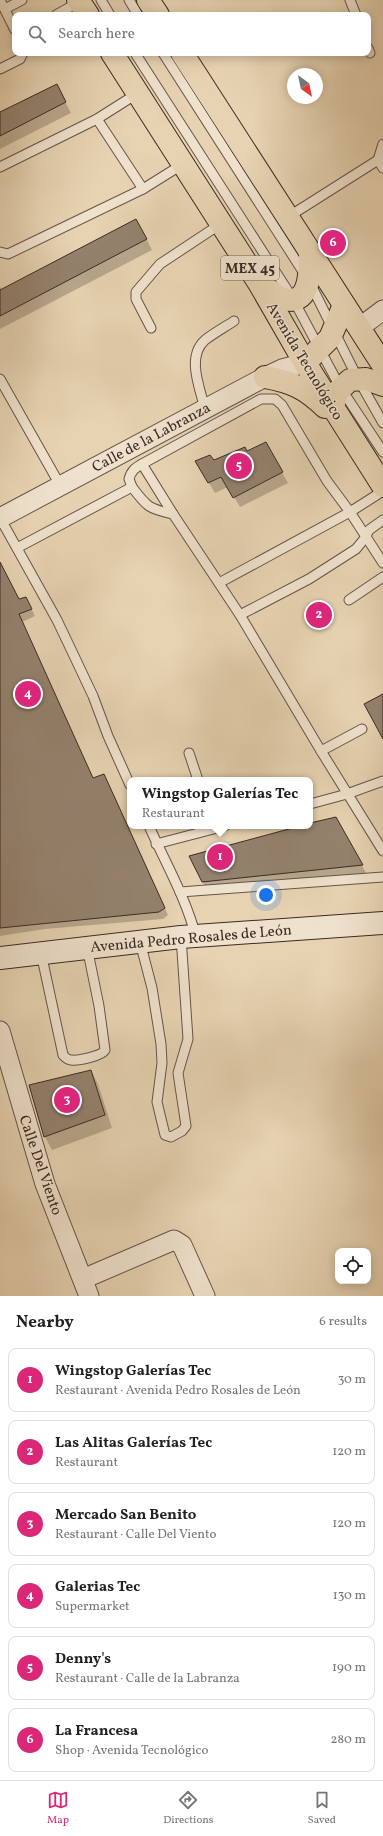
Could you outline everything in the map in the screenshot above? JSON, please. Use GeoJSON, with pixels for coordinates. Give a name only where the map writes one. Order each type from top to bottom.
{"type":"FeatureCollection","features":[{"type":"Feature","properties":{"kind":"main road"},"geometry":{"type":"LineString","coordinates":[[148,0],[156,12]]}},
{"type":"Feature","properties":{"kind":"main road","name":"Avenida Tecnológico"},"geometry":{"type":"LineString","coordinates":[[114,56],[259,283],[315,356],[343,399],[383,486]]}},
{"type":"Feature","properties":{"kind":"main road"},"geometry":{"type":"LineString","coordinates":[[184,56],[383,365]]}},
{"type":"Feature","properties":{"kind":"main road"},"geometry":{"type":"LineString","coordinates":[[259,283],[280,298],[293,299],[303,293],[309,281],[310,253]]}},
{"type":"Feature","properties":{"kind":"main road"},"geometry":{"type":"LineString","coordinates":[[337,337],[344,305]]}},
{"type":"Feature","properties":{"kind":"main road"},"geometry":{"type":"LineString","coordinates":[[315,356],[326,344],[337,337],[359,328]]}},
{"type":"Feature","properties":{"kind":"main road"},"geometry":{"type":"LineString","coordinates":[[265,377],[285,380],[299,386],[312,395],[343,399],[366,379],[383,385]]}},
{"type":"Feature","properties":{"kind":"main road","name":"Avenida Pedro Rosales de León"},"geometry":{"type":"LineString","coordinates":[[0,958],[87,947],[188,937],[383,923]]}},
{"type":"Feature","properties":{"kind":"street"},"geometry":{"type":"LineString","coordinates":[[359,328],[383,310]]}},
{"type":"Feature","properties":{"kind":"street","name":"Calle de la Labranza"},"geometry":{"type":"LineString","coordinates":[[0,518],[265,377],[315,356]]}},
{"type":"Feature","properties":{"kind":"street","name":"Calle Del Viento"},"geometry":{"type":"LineString","coordinates":[[0,1031],[44,1184],[86,1287]]}},
{"type":"Feature","properties":{"kind":"street"},"geometry":{"type":"LineString","coordinates":[[86,1287],[172,1240],[179,1241],[182,1245],[205,1296]]}},
{"type":"Feature","properties":{"kind":"lane"},"geometry":{"type":"LineString","coordinates":[[0,0],[12,24]]}},
{"type":"Feature","properties":{"kind":"lane"},"geometry":{"type":"LineString","coordinates":[[5,9],[22,0]]}},
{"type":"Feature","properties":{"kind":"lane"},"geometry":{"type":"LineString","coordinates":[[101,0],[108,12]]}},
{"type":"Feature","properties":{"kind":"lane"},"geometry":{"type":"LineString","coordinates":[[129,0],[136,12]]}},
{"type":"Feature","properties":{"kind":"lane"},"geometry":{"type":"LineString","coordinates":[[350,0],[355,12]]}},
{"type":"Feature","properties":{"kind":"lane"},"geometry":{"type":"LineString","coordinates":[[65,12],[82,6]]}},
{"type":"Feature","properties":{"kind":"lane"},"geometry":{"type":"LineString","coordinates":[[0,69],[20,59],[22,56]]}},
{"type":"Feature","properties":{"kind":"lane"},"geometry":{"type":"LineString","coordinates":[[137,56],[293,299],[315,356]]}},
{"type":"Feature","properties":{"kind":"lane"},"geometry":{"type":"LineString","coordinates":[[165,56],[309,281],[337,337],[343,399],[383,452]]}},
{"type":"Feature","properties":{"kind":"lane"},"geometry":{"type":"LineString","coordinates":[[0,167],[97,119],[138,93]]}},
{"type":"Feature","properties":{"kind":"lane"},"geometry":{"type":"LineString","coordinates":[[97,119],[143,189]]}},
{"type":"Feature","properties":{"kind":"lane"},"geometry":{"type":"LineString","coordinates":[[287,218],[380,164],[383,144]]}},
{"type":"Feature","properties":{"kind":"lane"},"geometry":{"type":"LineString","coordinates":[[0,252],[8,254],[143,189],[183,164]]}},
{"type":"Feature","properties":{"kind":"lane"},"geometry":{"type":"LineString","coordinates":[[150,328],[136,299],[136,292],[160,264],[222,223]]}},
{"type":"Feature","properties":{"kind":"lane"},"geometry":{"type":"LineString","coordinates":[[205,409],[195,368],[195,355],[204,341],[234,320]]}},
{"type":"Feature","properties":{"kind":"lane"},"geometry":{"type":"LineString","coordinates":[[0,379],[60,485]]}},
{"type":"Feature","properties":{"kind":"lane"},"geometry":{"type":"LineString","coordinates":[[173,514],[153,510],[142,500],[132,487],[129,479],[133,470],[261,399],[271,398],[282,405],[327,481],[350,512],[365,538],[383,563]]}},
{"type":"Feature","properties":{"kind":"lane"},"geometry":{"type":"LineString","coordinates":[[343,399],[383,423]]}},
{"type":"Feature","properties":{"kind":"lane"},"geometry":{"type":"LineString","coordinates":[[142,464],[173,514],[240,615],[347,794],[383,851]]}},
{"type":"Feature","properties":{"kind":"lane"},"geometry":{"type":"LineString","coordinates":[[17,548],[132,487]]}},
{"type":"Feature","properties":{"kind":"lane"},"geometry":{"type":"LineString","coordinates":[[219,583],[350,512],[383,491]]}},
{"type":"Feature","properties":{"kind":"lane"},"geometry":{"type":"LineString","coordinates":[[0,518],[76,660],[93,696],[108,736],[127,778]]}},
{"type":"Feature","properties":{"kind":"lane"},"geometry":{"type":"LineString","coordinates":[[240,615],[309,579],[356,549],[365,538],[369,530],[383,520]]}},
{"type":"Feature","properties":{"kind":"lane"},"geometry":{"type":"LineString","coordinates":[[348,600],[383,577]]}},
{"type":"Feature","properties":{"kind":"lane"},"geometry":{"type":"LineString","coordinates":[[321,751],[362,729]]}},
{"type":"Feature","properties":{"kind":"lane"},"geometry":{"type":"LineString","coordinates":[[189,752],[197,777]]}},
{"type":"Feature","properties":{"kind":"lane"},"geometry":{"type":"LineString","coordinates":[[313,803],[347,794],[383,781]]}},
{"type":"Feature","properties":{"kind":"lane"},"geometry":{"type":"LineString","coordinates":[[140,942],[152,988],[162,1063],[157,1102],[165,1135],[167,1137],[171,1137],[182,1131],[186,1126],[179,1082],[180,1063],[188,1039],[188,937],[192,920],[149,829]]}},
{"type":"Feature","properties":{"kind":"lane"},"geometry":{"type":"LineString","coordinates":[[156,844],[211,829]]}},
{"type":"Feature","properties":{"kind":"lane"},"geometry":{"type":"LineString","coordinates":[[180,892],[383,878]]}},
{"type":"Feature","properties":{"kind":"lane"},"geometry":{"type":"LineString","coordinates":[[41,953],[63,1054],[65,1058],[71,1061],[101,1055],[105,1050],[99,1006],[87,947]]}},
{"type":"Feature","properties":{"kind":"lane"},"geometry":{"type":"LineString","coordinates":[[162,1063],[180,1063]]}},
{"type":"Feature","properties":{"kind":"building"},"geometry":{"type":"Polygon","coordinates":[[[57,84],[66,102],[0,136],[0,112],[57,84]]]}},
{"type":"Feature","properties":{"kind":"building"},"geometry":{"type":"Polygon","coordinates":[[[136,219],[147,239],[0,316],[0,290],[136,219]]]}},
{"type":"Feature","properties":{"kind":"building"},"geometry":{"type":"Polygon","coordinates":[[[266,442],[283,472],[233,498],[221,477],[208,483],[195,461],[210,455],[214,460],[245,447],[247,451],[266,442]]]}},
{"type":"Feature","properties":{"kind":"building"},"geometry":{"type":"Polygon","coordinates":[[[0,562],[19,599],[26,597],[32,609],[19,614],[93,778],[104,774],[127,825],[127,829],[129,829],[165,908],[159,912],[0,928],[0,562]]]}},
{"type":"Feature","properties":{"kind":"building"},"geometry":{"type":"Polygon","coordinates":[[[383,694],[383,739],[364,704],[383,694]]]}},
{"type":"Feature","properties":{"kind":"building"},"geometry":{"type":"Polygon","coordinates":[[[336,817],[363,865],[202,882],[189,856],[289,829],[313,829],[313,822],[336,817]]]}},
{"type":"Feature","properties":{"kind":"building"},"geometry":{"type":"Polygon","coordinates":[[[91,1070],[105,1115],[44,1137],[29,1085],[91,1070]]]}},
{"type":"Feature","properties":{"kind":"place","name":"La Francesa"},"geometry":{"type":"Point","coordinates":[333,243]}},
{"type":"Feature","properties":{"kind":"place","name":"Denny's"},"geometry":{"type":"Point","coordinates":[239,466]}},
{"type":"Feature","properties":{"kind":"place","name":"Las Alitas Galerías Tec"},"geometry":{"type":"Point","coordinates":[319,615]}},
{"type":"Feature","properties":{"kind":"place","name":"Galerias Tec"},"geometry":{"type":"Point","coordinates":[28,694]}},
{"type":"Feature","properties":{"kind":"place","name":"Wingstop Galerías Tec"},"geometry":{"type":"Point","coordinates":[220,857]}},
{"type":"Feature","properties":{"kind":"place","name":"Mercado San Benito"},"geometry":{"type":"Point","coordinates":[67,1100]}}]}
